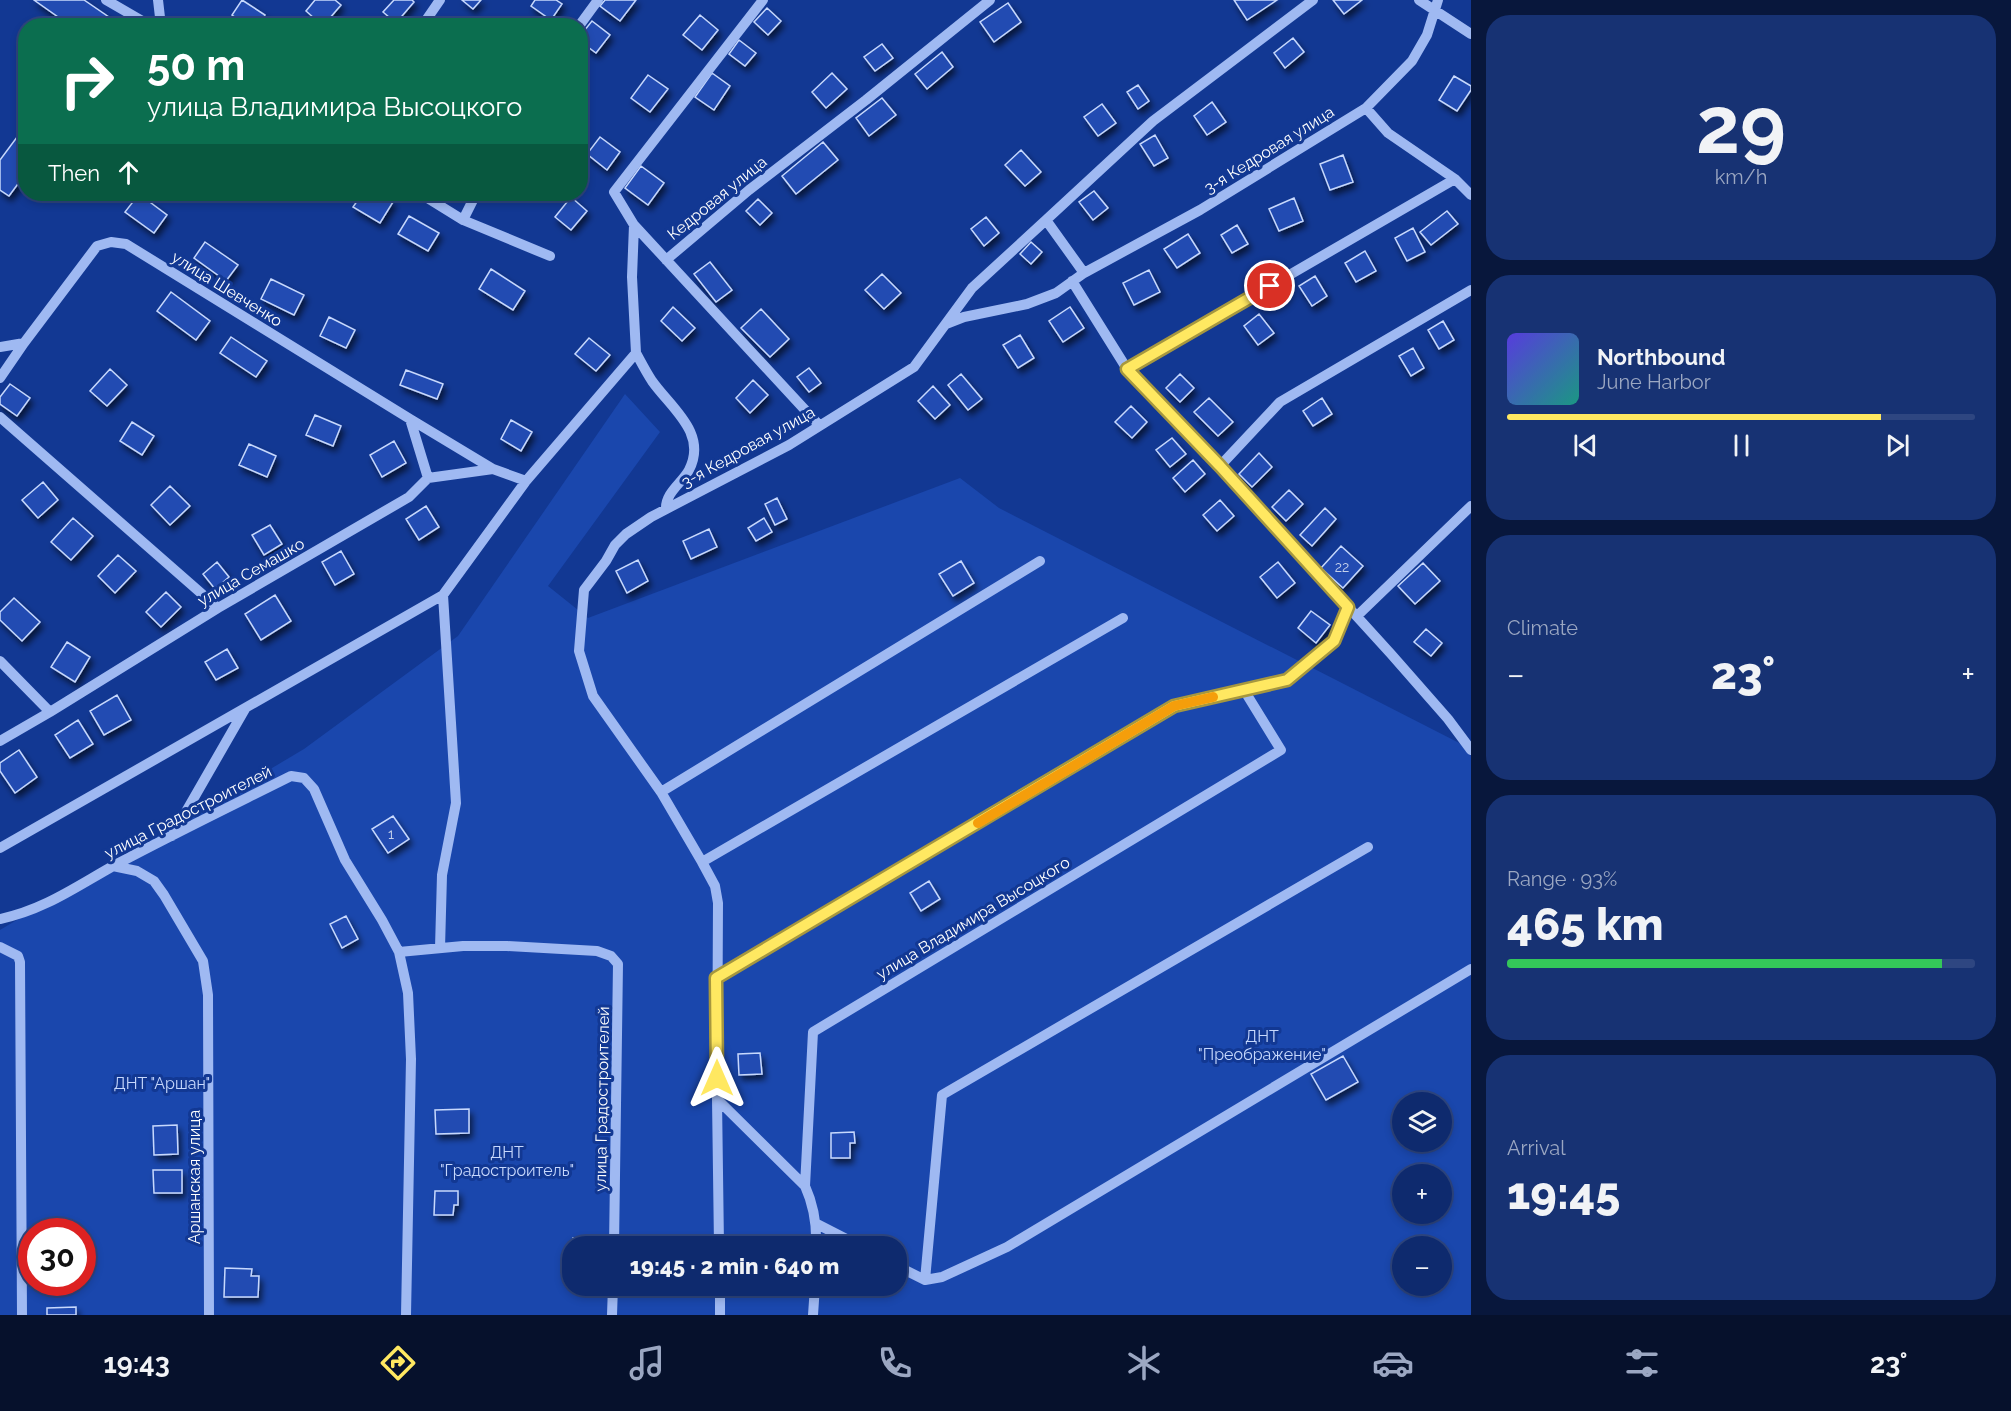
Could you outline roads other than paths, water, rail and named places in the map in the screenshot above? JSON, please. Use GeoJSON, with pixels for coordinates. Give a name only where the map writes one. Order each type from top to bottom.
{"type":"FeatureCollection","features":[{"type":"Feature","properties":{"kind":"street"},"geometry":{"type":"LineString","coordinates":[[106,0],[137,18]]}},
{"type":"Feature","properties":{"kind":"street"},"geometry":{"type":"LineString","coordinates":[[158,0],[160,18]]}},
{"type":"Feature","properties":{"kind":"street"},"geometry":{"type":"LineString","coordinates":[[428,18],[440,0]]}},
{"type":"Feature","properties":{"kind":"street"},"geometry":{"type":"LineString","coordinates":[[585,18],[598,0]]}},
{"type":"Feature","properties":{"kind":"street","name":"Кедровая улица"},"geometry":{"type":"LineString","coordinates":[[763,0],[614,192],[634,225],[666,260],[749,190],[990,0]]}},
{"type":"Feature","properties":{"kind":"street"},"geometry":{"type":"LineString","coordinates":[[945,324],[972,288],[1153,121],[1313,0]]}},
{"type":"Feature","properties":{"kind":"street"},"geometry":{"type":"LineString","coordinates":[[1419,0],[1436,5],[1468,30]]}},
{"type":"Feature","properties":{"kind":"street","name":"3-я Кедровая улица"},"geometry":{"type":"LineString","coordinates":[[661,792],[593,696],[579,651],[584,590],[615,545],[626,534],[666,509],[789,445],[914,367],[945,324],[964,317],[1027,304],[1056,293],[1084,273],[1200,210],[1366,108],[1412,61],[1427,35],[1436,5]]}},
{"type":"Feature","properties":{"kind":"street"},"geometry":{"type":"LineString","coordinates":[[1366,108],[1388,133],[1455,179],[1471,195]]}},
{"type":"Feature","properties":{"kind":"street"},"geometry":{"type":"LineString","coordinates":[[1127,369],[1455,179]]}},
{"type":"Feature","properties":{"kind":"street"},"geometry":{"type":"LineString","coordinates":[[432,201],[463,220],[550,256]]}},
{"type":"Feature","properties":{"kind":"street"},"geometry":{"type":"LineString","coordinates":[[463,220],[472,201]]}},
{"type":"Feature","properties":{"kind":"street"},"geometry":{"type":"LineString","coordinates":[[1046,220],[1084,273]]}},
{"type":"Feature","properties":{"kind":"street"},"geometry":{"type":"LineString","coordinates":[[634,225],[632,277],[636,353],[653,382],[686,421],[694,439],[693,459],[689,470],[667,500],[666,509]]}},
{"type":"Feature","properties":{"kind":"street","name":"улица Шевченко"},"geometry":{"type":"LineString","coordinates":[[0,378],[97,246],[111,242],[126,244],[493,469]]}},
{"type":"Feature","properties":{"kind":"street"},"geometry":{"type":"LineString","coordinates":[[666,260],[819,425]]}},
{"type":"Feature","properties":{"kind":"street"},"geometry":{"type":"LineString","coordinates":[[1072,281],[1127,369],[1220,466],[1357,616],[1448,719],[1471,750]]}},
{"type":"Feature","properties":{"kind":"street"},"geometry":{"type":"LineString","coordinates":[[1220,466],[1280,402],[1471,290]]}},
{"type":"Feature","properties":{"kind":"street"},"geometry":{"type":"LineString","coordinates":[[0,347],[24,343]]}},
{"type":"Feature","properties":{"kind":"street"},"geometry":{"type":"LineString","coordinates":[[0,848],[443,595],[526,481],[636,353]]}},
{"type":"Feature","properties":{"kind":"street"},"geometry":{"type":"LineString","coordinates":[[0,417],[218,608]]}},
{"type":"Feature","properties":{"kind":"street"},"geometry":{"type":"LineString","coordinates":[[410,419],[428,478],[493,469],[526,481]]}},
{"type":"Feature","properties":{"kind":"street","name":"улица Семашко"},"geometry":{"type":"LineString","coordinates":[[0,741],[218,608],[409,497],[428,478]]}},
{"type":"Feature","properties":{"kind":"street"},"geometry":{"type":"LineString","coordinates":[[1357,616],[1471,506]]}},
{"type":"Feature","properties":{"kind":"street"},"geometry":{"type":"LineString","coordinates":[[719,1236],[717,903],[715,886],[661,792],[1040,561]]}},
{"type":"Feature","properties":{"kind":"street"},"geometry":{"type":"LineString","coordinates":[[399,952],[440,948],[442,875],[456,803],[443,595]]}},
{"type":"Feature","properties":{"kind":"street"},"geometry":{"type":"LineString","coordinates":[[716,978],[1174,706],[1287,680],[1334,641],[1348,607]]}},
{"type":"Feature","properties":{"kind":"street"},"geometry":{"type":"LineString","coordinates":[[702,862],[1123,618]]}},
{"type":"Feature","properties":{"kind":"street"},"geometry":{"type":"LineString","coordinates":[[0,661],[50,712]]}},
{"type":"Feature","properties":{"kind":"street","name":"улица Владимира Высоцкого"},"geometry":{"type":"LineString","coordinates":[[805,1186],[813,1032],[1281,750],[1245,690]]}},
{"type":"Feature","properties":{"kind":"street"},"geometry":{"type":"LineString","coordinates":[[172,836],[246,708]]}},
{"type":"Feature","properties":{"kind":"street","name":"улица Градостроителей"},"geometry":{"type":"LineString","coordinates":[[0,919],[20,915],[50,903],[113,866],[291,776],[304,778],[314,789],[345,860],[399,952],[408,993],[411,1059],[406,1315]]}},
{"type":"Feature","properties":{"kind":"street"},"geometry":{"type":"LineString","coordinates":[[925,1280],[942,1095],[1368,847]]}},
{"type":"Feature","properties":{"kind":"street","name":"Аршанская улица"},"geometry":{"type":"LineString","coordinates":[[113,866],[137,871],[154,881],[203,961],[208,994],[209,1315]]}},
{"type":"Feature","properties":{"kind":"street","name":"улица Градостроителей"},"geometry":{"type":"LineString","coordinates":[[440,948],[507,946],[597,951],[611,956],[618,964],[614,1236]]}},
{"type":"Feature","properties":{"kind":"street"},"geometry":{"type":"LineString","coordinates":[[0,947],[18,956],[20,962],[22,1315]]}},
{"type":"Feature","properties":{"kind":"street"},"geometry":{"type":"LineString","coordinates":[[907,1271],[925,1280],[942,1277],[1008,1247],[1471,969]]}},
{"type":"Feature","properties":{"kind":"street","name":"улица Владимира Высоцкого"},"geometry":{"type":"LineString","coordinates":[[717,1099],[805,1186],[811,1199],[817,1224],[816,1236]]}},
{"type":"Feature","properties":{"kind":"street"},"geometry":{"type":"LineString","coordinates":[[817,1224],[840,1236]]}},
{"type":"Feature","properties":{"kind":"street"},"geometry":{"type":"LineString","coordinates":[[612,1315],[613,1296]]}},
{"type":"Feature","properties":{"kind":"street"},"geometry":{"type":"LineString","coordinates":[[720,1296],[720,1315]]}},
{"type":"Feature","properties":{"kind":"street"},"geometry":{"type":"LineString","coordinates":[[813,1315],[814,1296]]}},
{"type":"Feature","properties":{"kind":"park label","name":"ДНТ \"Преображение\""},"geometry":{"type":"Point","coordinates":[1262,1045]}},
{"type":"Feature","properties":{"kind":"park label","name":"ДНТ \"Аршан\""},"geometry":{"type":"Point","coordinates":[162,1083]}},
{"type":"Feature","properties":{"kind":"park label","name":"ДНТ \"Градостроитель\""},"geometry":{"type":"Point","coordinates":[507,1161]}}]}
